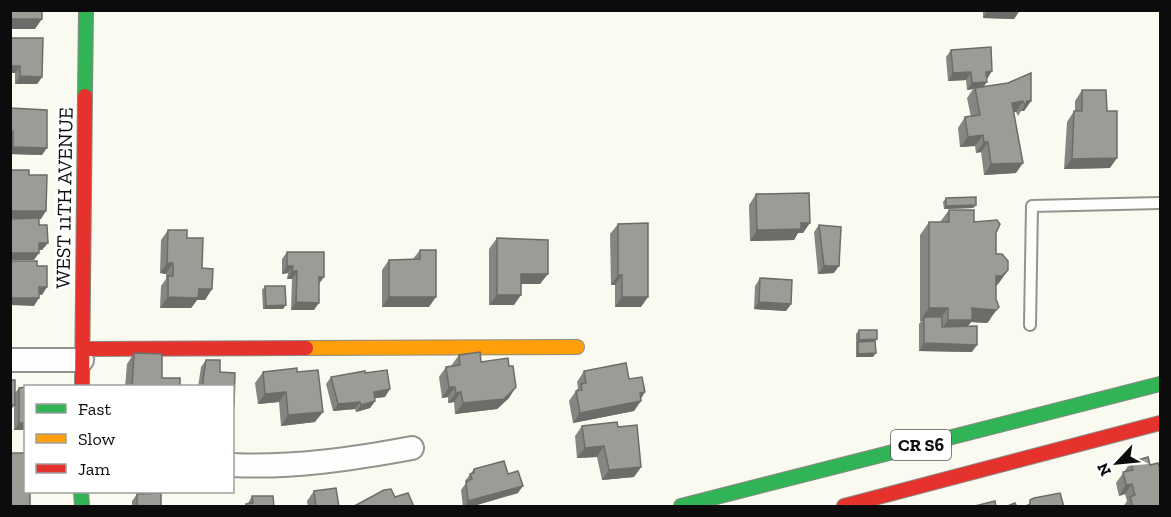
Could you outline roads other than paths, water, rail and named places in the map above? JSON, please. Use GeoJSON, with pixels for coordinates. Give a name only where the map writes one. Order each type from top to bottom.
{"type":"FeatureCollection","features":[{"type":"Feature","properties":{"kind":"street","name":"WEST 11TH AVENUE"},"geometry":{"type":"LineString","coordinates":[[82,385],[86,10]]}},
{"type":"Feature","properties":{"kind":"street"},"geometry":{"type":"LineString","coordinates":[[10,360],[82,355],[577,347]]}},
{"type":"Feature","properties":{"kind":"street","name":"CR S6"},"geometry":{"type":"LineString","coordinates":[[681,507],[1161,384]]}},
{"type":"Feature","properties":{"kind":"street","name":"CR S6"},"geometry":{"type":"LineString","coordinates":[[844,507],[1161,423]]}},
{"type":"Feature","properties":{"kind":"street"},"geometry":{"type":"LineString","coordinates":[[234,465],[255,466],[358,458],[412,448]]}},
{"type":"Feature","properties":{"kind":"lane"},"geometry":{"type":"LineString","coordinates":[[1030,325],[1032,206],[1161,203]]}}]}
